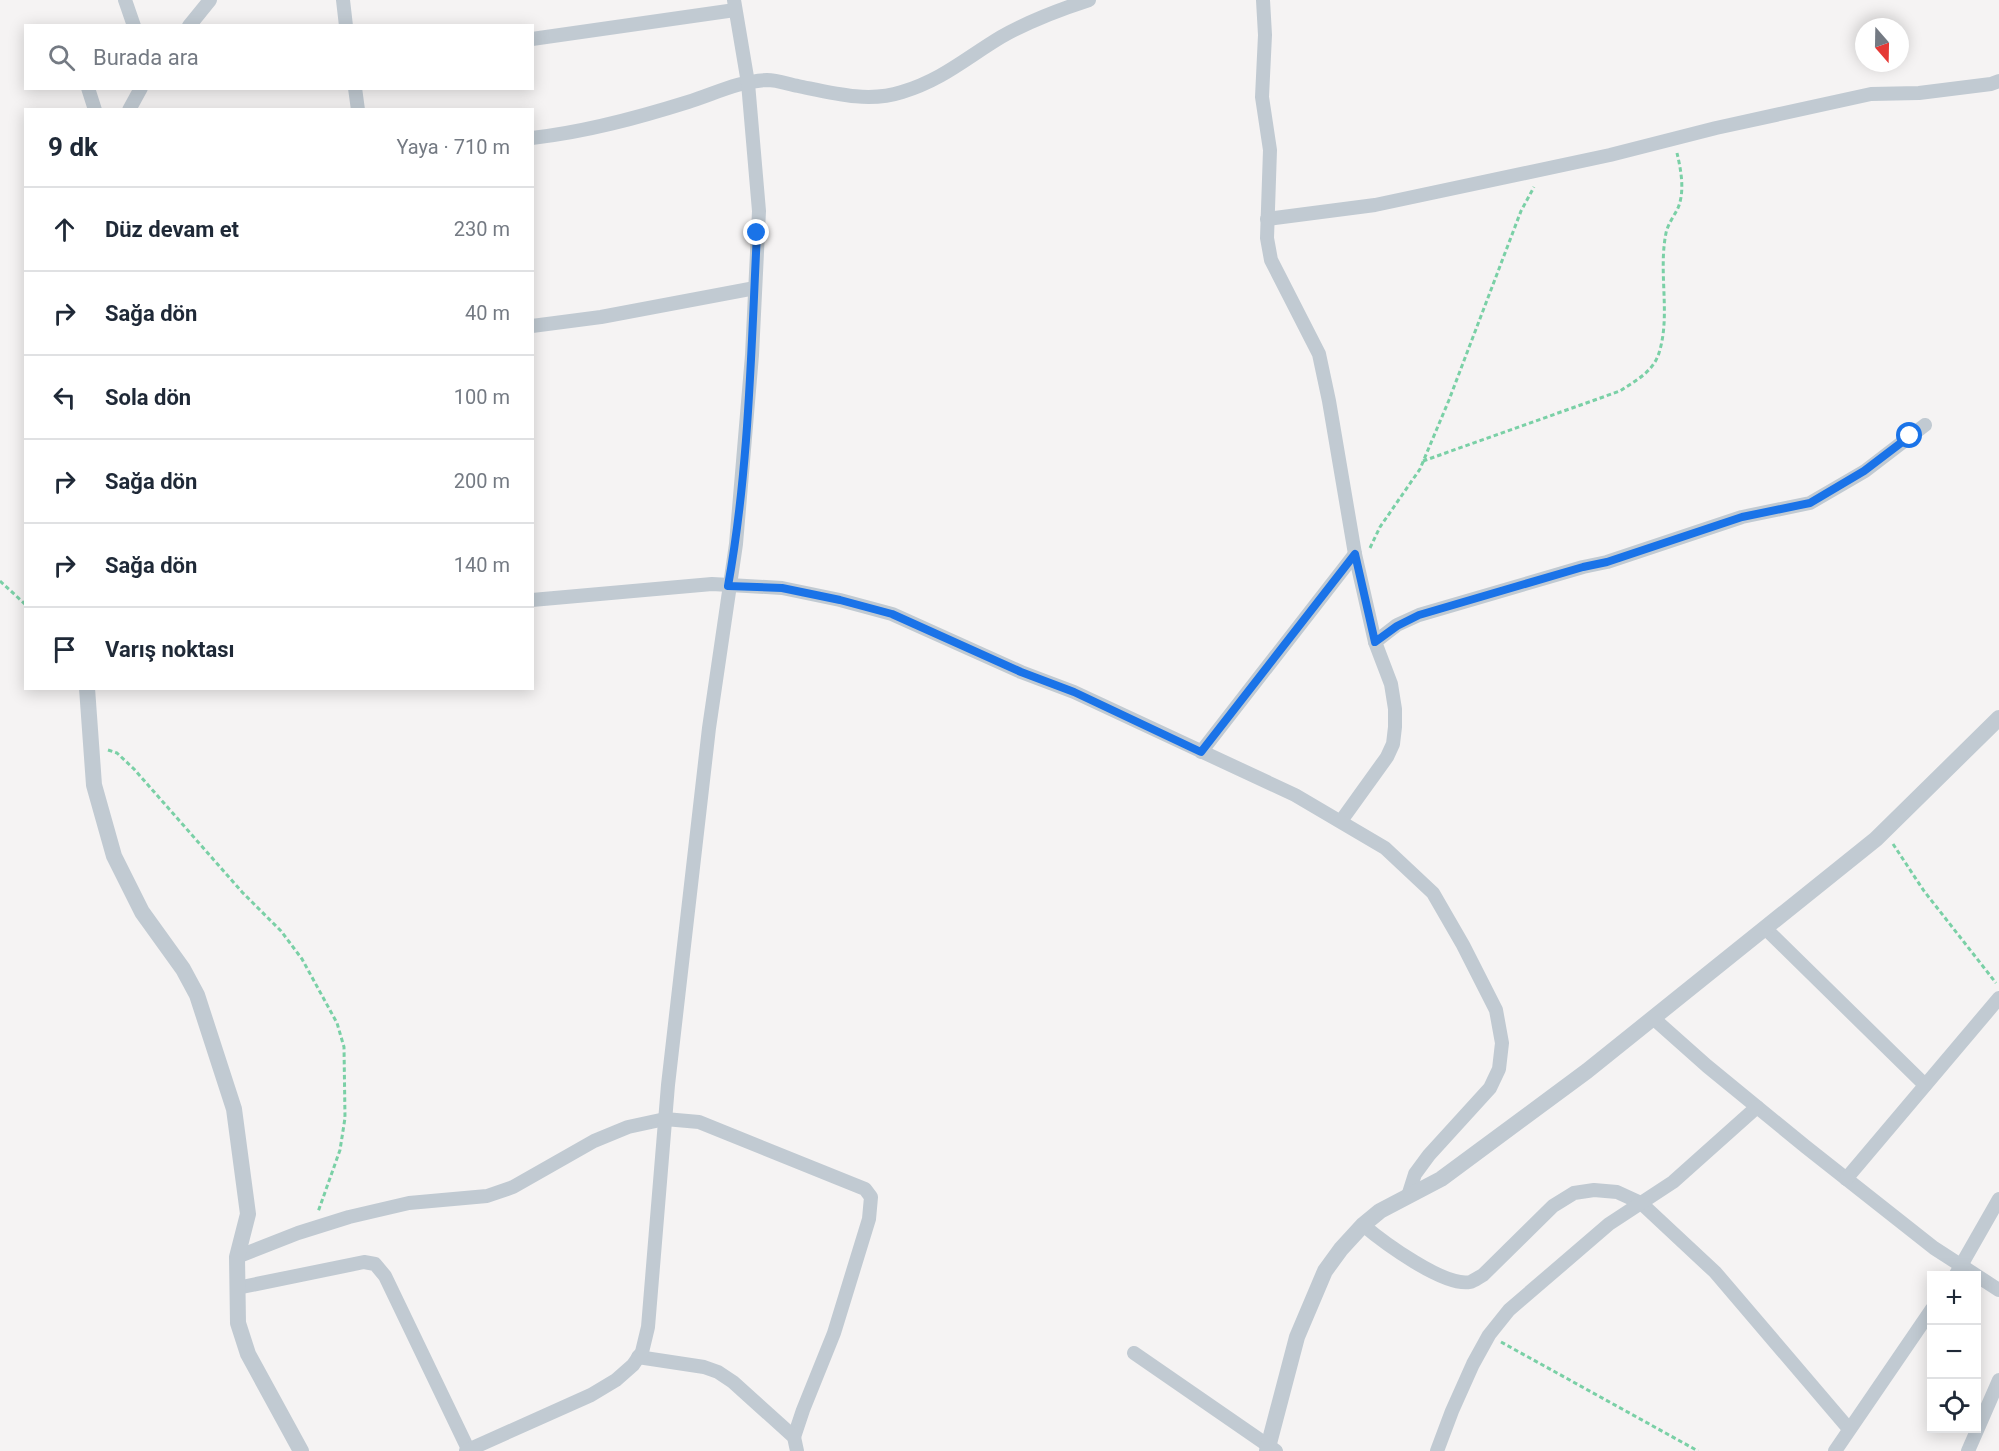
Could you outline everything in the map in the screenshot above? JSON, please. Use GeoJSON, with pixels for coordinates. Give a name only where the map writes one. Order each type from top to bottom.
{"type":"FeatureCollection","features":[{"type":"Feature","properties":{"kind":"street"},"geometry":{"type":"LineString","coordinates":[[125,0],[133,24]]}},
{"type":"Feature","properties":{"kind":"street"},"geometry":{"type":"LineString","coordinates":[[191,24],[210,0]]}},
{"type":"Feature","properties":{"kind":"street"},"geometry":{"type":"LineString","coordinates":[[343,0],[346,24]]}},
{"type":"Feature","properties":{"kind":"street"},"geometry":{"type":"LineString","coordinates":[[534,138],[568,134],[634,118],[699,99],[738,84],[769,80],[839,94],[870,97],[899,93],[921,86],[948,73],[991,43],[1032,20],[1089,0]]}},
{"type":"Feature","properties":{"kind":"street"},"geometry":{"type":"LineString","coordinates":[[1263,0],[1265,35],[1262,97],[1270,150],[1267,238],[1272,260],[1318,354],[1329,401],[1355,554],[1375,642],[1390,684],[1395,709],[1393,744],[1387,757],[1341,821]]}},
{"type":"Feature","properties":{"kind":"street"},"geometry":{"type":"LineString","coordinates":[[237,1288],[364,1262],[375,1264],[385,1276],[468,1450],[591,1395],[616,1380],[633,1365],[642,1352],[648,1328],[665,1119],[709,728],[728,586],[736,544],[752,355],[759,211],[748,83],[734,5],[534,39]]}},
{"type":"Feature","properties":{"kind":"street"},"geometry":{"type":"LineString","coordinates":[[1267,219],[1375,205],[1871,94],[1919,93],[1999,81]]}},
{"type":"Feature","properties":{"kind":"street"},"geometry":{"type":"LineString","coordinates":[[89,90],[94,108]]}},
{"type":"Feature","properties":{"kind":"street"},"geometry":{"type":"LineString","coordinates":[[130,108],[140,90]]}},
{"type":"Feature","properties":{"kind":"street"},"geometry":{"type":"LineString","coordinates":[[355,90],[358,108]]}},
{"type":"Feature","properties":{"kind":"street"},"geometry":{"type":"LineString","coordinates":[[534,326],[601,317],[755,288]]}},
{"type":"Feature","properties":{"kind":"street"},"geometry":{"type":"LineString","coordinates":[[1375,642],[1397,626],[1419,615],[1607,562],[1742,517],[1810,503],[1864,471],[1925,425]]}},
{"type":"Feature","properties":{"kind":"street"},"geometry":{"type":"LineString","coordinates":[[1201,752],[1355,554]]}},
{"type":"Feature","properties":{"kind":"street"},"geometry":{"type":"LineString","coordinates":[[534,600],[712,584],[782,588],[892,614],[1021,672],[1074,692],[1295,795],[1385,848],[1433,893],[1496,1010],[1502,1043],[1498,1069],[1490,1088],[1429,1155],[1415,1174],[1408,1196]]}},
{"type":"Feature","properties":{"kind":"street"},"geometry":{"type":"LineString","coordinates":[[87,690],[94,784],[114,856],[142,912],[183,969],[197,995],[234,1109],[248,1214],[237,1257],[238,1323],[248,1354],[301,1451]]}},
{"type":"Feature","properties":{"kind":"street"},"geometry":{"type":"LineString","coordinates":[[1134,1353],[1271,1450],[1297,1337],[1325,1271],[1363,1225],[1380,1210],[1441,1179],[1587,1071],[1885,831],[1999,718]]}},
{"type":"Feature","properties":{"kind":"street"},"geometry":{"type":"LineString","coordinates":[[1765,928],[1925,1085]]}},
{"type":"Feature","properties":{"kind":"street"},"geometry":{"type":"LineString","coordinates":[[1846,1179],[1999,999]]}},
{"type":"Feature","properties":{"kind":"street"},"geometry":{"type":"LineString","coordinates":[[1653,1018],[1756,1107],[1934,1248],[1958,1270],[1999,1290]]}},
{"type":"Feature","properties":{"kind":"street"},"geometry":{"type":"LineString","coordinates":[[1437,1451],[1452,1410],[1473,1364],[1489,1335],[1509,1310],[1609,1224],[1673,1182],[1756,1107]]}},
{"type":"Feature","properties":{"kind":"street"},"geometry":{"type":"LineString","coordinates":[[237,1257],[349,1217],[409,1203],[487,1196],[513,1187],[594,1141],[628,1127],[665,1119],[699,1122],[865,1189],[871,1197],[869,1219],[834,1333],[796,1444],[733,1382],[718,1372],[704,1367],[638,1357]]}},
{"type":"Feature","properties":{"kind":"street"},"geometry":{"type":"LineString","coordinates":[[1363,1225],[1383,1242],[1448,1280],[1470,1282],[1482,1275],[1553,1206],[1574,1193],[1594,1190],[1617,1192],[1641,1203],[1715,1272],[1849,1429]]}},
{"type":"Feature","properties":{"kind":"street"},"geometry":{"type":"LineString","coordinates":[[1958,1270],[1999,1199]]}},
{"type":"Feature","properties":{"kind":"street"},"geometry":{"type":"LineString","coordinates":[[1835,1451],[1927,1316]]}},
{"type":"Feature","properties":{"kind":"street"},"geometry":{"type":"LineString","coordinates":[[1968,1451],[1999,1380]]}},
{"type":"Feature","properties":{"kind":"path"},"geometry":{"type":"LineString","coordinates":[[1423,461],[1620,391],[1647,373],[1659,355],[1664,330],[1662,267],[1666,230],[1679,206],[1682,193],[1681,167],[1674,139]]}},
{"type":"Feature","properties":{"kind":"path"},"geometry":{"type":"LineString","coordinates":[[1359,572],[1380,528],[1423,461],[1449,400],[1521,211],[1543,169]]}},
{"type":"Feature","properties":{"kind":"path"},"geometry":{"type":"LineString","coordinates":[[0,582],[24,603]]}},
{"type":"Feature","properties":{"kind":"path"},"geometry":{"type":"LineString","coordinates":[[91,745],[117,753],[134,769],[242,892],[281,931],[302,959],[337,1023],[344,1047],[345,1118],[340,1150],[314,1228]]}},
{"type":"Feature","properties":{"kind":"path"},"geometry":{"type":"LineString","coordinates":[[1885,831],[1923,891],[1999,987]]}},
{"type":"Feature","properties":{"kind":"path"},"geometry":{"type":"LineString","coordinates":[[1489,1335],[1698,1451]]}},
{"type":"Feature","properties":{"kind":"route"},"geometry":{"type":"LineString","coordinates":[[757,233],[752,355],[736,544],[728,586],[782,588],[892,614],[1021,672],[1074,692],[1201,752],[1355,554],[1375,642],[1397,626],[1419,615],[1607,562],[1742,517],[1810,503],[1864,471],[1910,436]]}}]}
